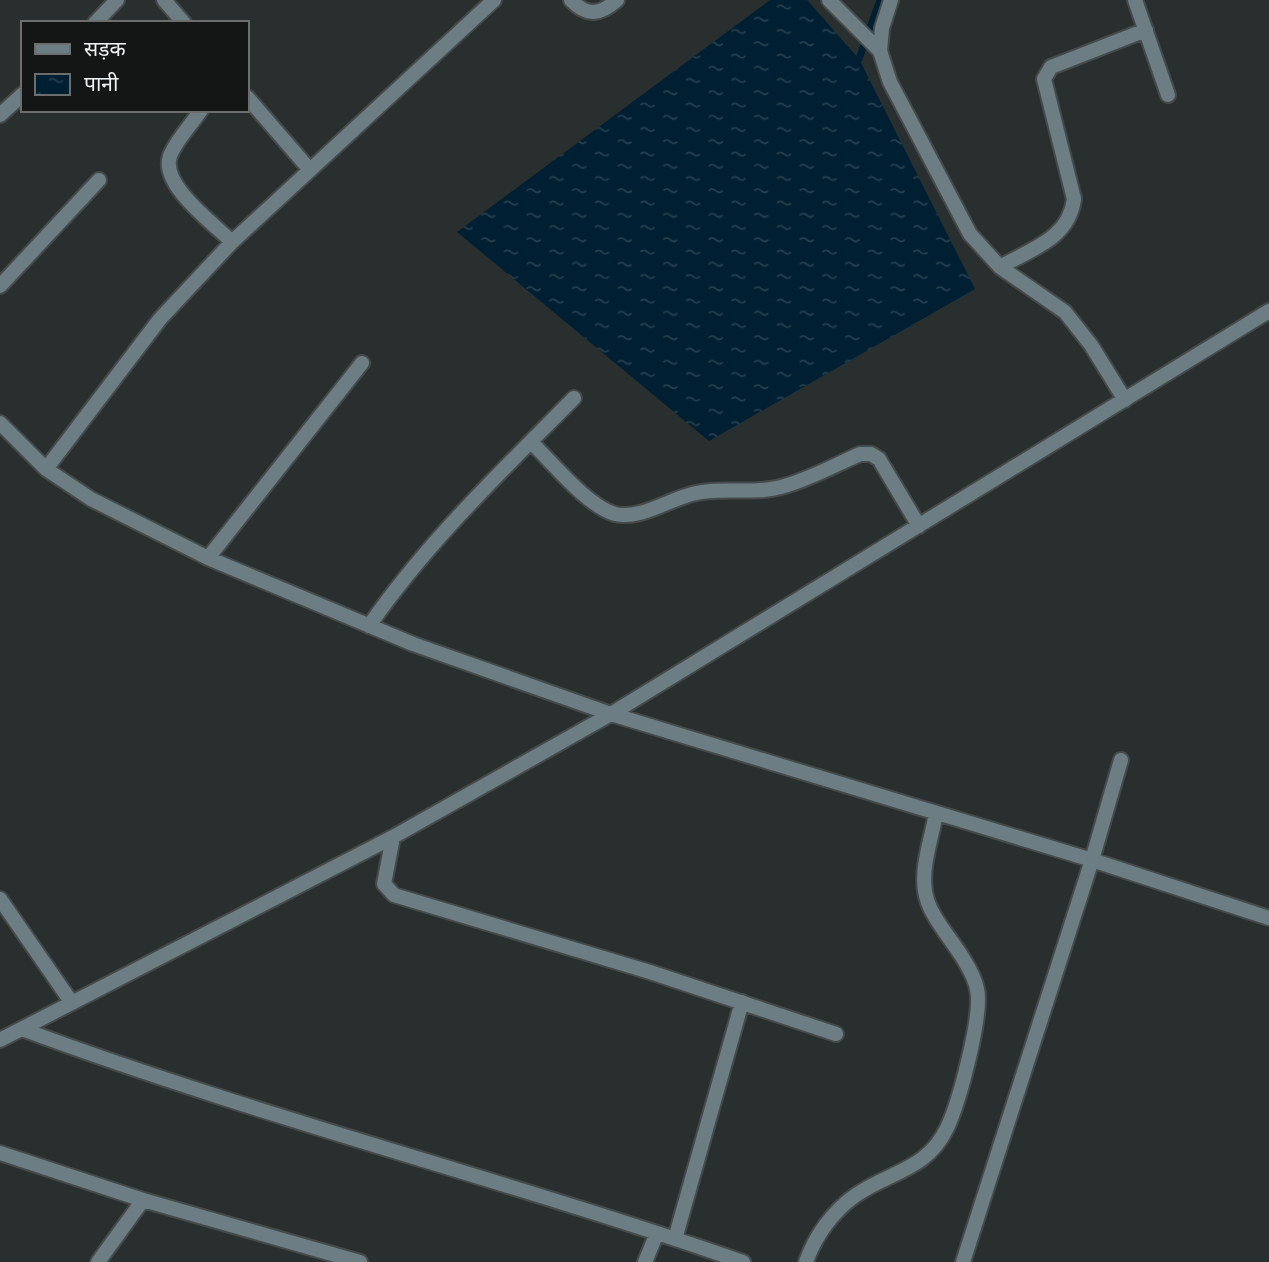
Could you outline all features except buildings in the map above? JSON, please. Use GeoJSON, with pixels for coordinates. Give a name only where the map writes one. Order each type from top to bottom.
{"type":"FeatureCollection","features":[{"type":"Feature","properties":{"kind":"street"},"geometry":{"type":"LineString","coordinates":[[97,21],[117,0]]}},
{"type":"Feature","properties":{"kind":"street"},"geometry":{"type":"LineString","coordinates":[[164,0],[182,21]]}},
{"type":"Feature","properties":{"kind":"street"},"geometry":{"type":"LineString","coordinates":[[46,469],[160,319],[232,242],[494,0]]}},
{"type":"Feature","properties":{"kind":"street"},"geometry":{"type":"LineString","coordinates":[[571,0],[581,10],[590,13],[599,12],[617,0]]}},
{"type":"Feature","properties":{"kind":"street"},"geometry":{"type":"LineString","coordinates":[[829,0],[870,41],[970,234],[1000,267],[1065,312],[1091,345],[1125,400]]}},
{"type":"Feature","properties":{"kind":"street"},"geometry":{"type":"LineString","coordinates":[[870,41],[882,28],[891,0]]}},
{"type":"Feature","properties":{"kind":"street"},"geometry":{"type":"LineString","coordinates":[[1135,0],[1168,95]]}},
{"type":"Feature","properties":{"kind":"street"},"geometry":{"type":"LineString","coordinates":[[1000,267],[1062,231],[1071,218],[1074,199],[1044,79],[1046,72],[1051,67],[1146,30]]}},
{"type":"Feature","properties":{"kind":"street"},"geometry":{"type":"LineString","coordinates":[[0,115],[21,96]]}},
{"type":"Feature","properties":{"kind":"street"},"geometry":{"type":"LineString","coordinates":[[248,98],[310,170]]}},
{"type":"Feature","properties":{"kind":"street"},"geometry":{"type":"LineString","coordinates":[[200,112],[171,154],[168,168],[172,183],[232,242]]}},
{"type":"Feature","properties":{"kind":"street"},"geometry":{"type":"LineString","coordinates":[[0,286],[99,180]]}},
{"type":"Feature","properties":{"kind":"street"},"geometry":{"type":"LineString","coordinates":[[0,1040],[393,837],[611,714],[1269,311]]}},
{"type":"Feature","properties":{"kind":"street"},"geometry":{"type":"LineString","coordinates":[[208,558],[362,363]]}},
{"type":"Feature","properties":{"kind":"street"},"geometry":{"type":"LineString","coordinates":[[369,626],[405,574],[436,539],[574,398]]}},
{"type":"Feature","properties":{"kind":"street"},"geometry":{"type":"LineString","coordinates":[[0,423],[46,469],[91,499],[208,558],[369,626],[611,714],[1092,860],[1269,918]]}},
{"type":"Feature","properties":{"kind":"street"},"geometry":{"type":"LineString","coordinates":[[531,442],[598,506],[617,514],[638,514],[678,497],[712,489],[749,492],[782,487],[860,454],[871,454],[879,459],[919,526]]}},
{"type":"Feature","properties":{"kind":"street"},"geometry":{"type":"LineString","coordinates":[[963,1262],[1092,860],[1121,760]]}},
{"type":"Feature","properties":{"kind":"street"},"geometry":{"type":"LineString","coordinates":[[806,1262],[812,1247],[830,1220],[856,1195],[909,1168],[935,1150],[948,1125],[977,1022],[978,989],[925,892],[925,873],[936,813]]}},
{"type":"Feature","properties":{"kind":"street"},"geometry":{"type":"LineString","coordinates":[[393,837],[384,884],[394,895],[742,1002],[836,1034]]}},
{"type":"Feature","properties":{"kind":"street"},"geometry":{"type":"LineString","coordinates":[[0,899],[72,1003]]}},
{"type":"Feature","properties":{"kind":"street"},"geometry":{"type":"LineString","coordinates":[[675,1239],[742,1002]]}},
{"type":"Feature","properties":{"kind":"street"},"geometry":{"type":"LineString","coordinates":[[22,1029],[221,1099],[506,1184],[743,1262]]}},
{"type":"Feature","properties":{"kind":"street"},"geometry":{"type":"LineString","coordinates":[[0,1153],[143,1200],[360,1262]]}},
{"type":"Feature","properties":{"kind":"street"},"geometry":{"type":"LineString","coordinates":[[98,1262],[143,1200]]}},
{"type":"Feature","properties":{"kind":"street"},"geometry":{"type":"LineString","coordinates":[[645,1262],[657,1233]]}},
{"type":"Feature","properties":{"kind":"water"},"geometry":{"type":"Polygon","coordinates":[[[770,0],[807,0],[859,59],[975,289],[709,441],[457,232],[770,0]]]}},
{"type":"Feature","properties":{"kind":"waterway"},"geometry":{"type":"LineString","coordinates":[[859,59],[880,0]]}}]}
